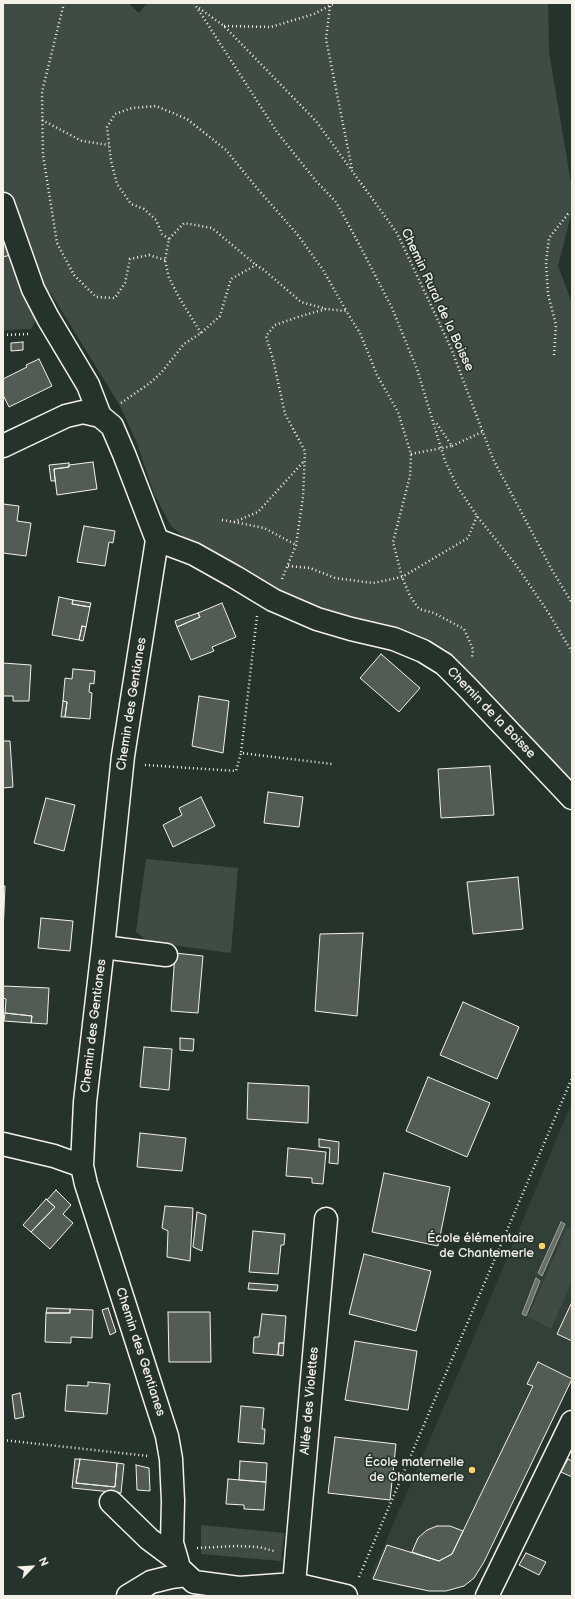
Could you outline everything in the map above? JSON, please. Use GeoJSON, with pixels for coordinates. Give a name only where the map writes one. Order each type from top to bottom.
{"type":"FeatureCollection","features":[{"type":"Feature","properties":{"kind":"street"},"geometry":{"type":"LineString","coordinates":[[3,204],[33,289],[48,318],[88,385],[100,416]]}},
{"type":"Feature","properties":{"kind":"street"},"geometry":{"type":"LineString","coordinates":[[3,446],[66,416],[83,412],[100,416]]}},
{"type":"Feature","properties":{"kind":"street","name":"Chemin des Gentianes"},"geometry":{"type":"LineString","coordinates":[[100,416],[112,426],[157,540],[123,756],[85,1102],[82,1166],[86,1184],[167,1436],[171,1459],[178,1559]]}},
{"type":"Feature","properties":{"kind":"street","name":"Chemin de la Boisse"},"geometry":{"type":"LineString","coordinates":[[157,540],[194,554],[267,596],[316,619],[394,639],[423,651],[444,664],[572,798]]}},
{"type":"Feature","properties":{"kind":"street"},"geometry":{"type":"LineString","coordinates":[[103,947],[166,955]]}},
{"type":"Feature","properties":{"kind":"street"},"geometry":{"type":"LineString","coordinates":[[3,1144],[54,1156],[82,1166]]}},
{"type":"Feature","properties":{"kind":"street","name":"Allée des Violettes"},"geometry":{"type":"LineString","coordinates":[[295,1574],[326,1219]]}},
{"type":"Feature","properties":{"kind":"street"},"geometry":{"type":"LineString","coordinates":[[487,1596],[572,1422]]}},
{"type":"Feature","properties":{"kind":"street"},"geometry":{"type":"LineString","coordinates":[[111,1502],[148,1539],[178,1559],[194,1582],[239,1588],[295,1574],[352,1589]]}},
{"type":"Feature","properties":{"kind":"street"},"geometry":{"type":"LineString","coordinates":[[128,1596],[152,1582],[170,1576],[178,1559]]}},
{"type":"Feature","properties":{"kind":"path"},"geometry":{"type":"LineString","coordinates":[[64,3],[42,92],[43,155],[57,243],[74,275],[96,298],[115,298],[125,283],[130,259],[149,255],[165,260]]}},
{"type":"Feature","properties":{"kind":"path"},"geometry":{"type":"LineString","coordinates":[[194,3],[277,132],[316,181],[336,202],[360,244],[392,308],[418,369],[445,461],[457,486],[477,516],[520,571],[548,612],[572,652]]}},
{"type":"Feature","properties":{"kind":"path"},"geometry":{"type":"LineString","coordinates":[[224,26],[271,27],[314,14],[335,3]]}},
{"type":"Feature","properties":{"kind":"path"},"geometry":{"type":"LineString","coordinates":[[330,6],[326,39],[352,171]]}},
{"type":"Feature","properties":{"kind":"path","name":"Chemin Rural de la Boisse"},"geometry":{"type":"LineString","coordinates":[[197,7],[224,26],[316,121],[397,233],[451,348],[493,459],[552,570],[572,603]]}},
{"type":"Feature","properties":{"kind":"path"},"geometry":{"type":"LineString","coordinates":[[169,240],[162,234],[156,220],[144,209],[131,204],[117,184],[111,161],[107,127],[115,114],[132,108],[156,106],[187,119],[226,150],[297,234],[323,270],[350,317]]}},
{"type":"Feature","properties":{"kind":"path"},"geometry":{"type":"LineString","coordinates":[[42,120],[82,141],[109,145]]}},
{"type":"Feature","properties":{"kind":"path"},"geometry":{"type":"LineString","coordinates":[[554,355],[556,325],[548,294],[546,263],[549,238],[568,214],[572,214]]}},
{"type":"Feature","properties":{"kind":"path"},"geometry":{"type":"LineString","coordinates":[[201,333],[169,278],[165,260],[169,240],[184,223],[212,228],[301,302],[326,309],[346,311],[360,333],[378,375],[398,412],[411,454],[410,476],[393,542],[402,577],[410,596],[419,609],[434,612],[464,629],[473,649],[467,687]]}},
{"type":"Feature","properties":{"kind":"path"},"geometry":{"type":"LineString","coordinates":[[100,416],[150,383],[184,344],[201,333],[220,316],[231,279],[256,265]]}},
{"type":"Feature","properties":{"kind":"path"},"geometry":{"type":"LineString","coordinates":[[123,756],[147,766],[236,771],[241,753],[267,596],[288,566],[296,545],[303,497],[304,451],[285,414],[273,359],[266,336],[275,325],[326,309]]}},
{"type":"Feature","properties":{"kind":"path"},"geometry":{"type":"LineString","coordinates":[[433,418],[452,446]]}},
{"type":"Feature","properties":{"kind":"path"},"geometry":{"type":"LineString","coordinates":[[411,454],[452,446],[483,432]]}},
{"type":"Feature","properties":{"kind":"path"},"geometry":{"type":"LineString","coordinates":[[234,522],[258,512],[304,460]]}},
{"type":"Feature","properties":{"kind":"path"},"geometry":{"type":"LineString","coordinates":[[288,566],[310,568],[335,578],[374,583],[402,577],[468,538],[477,516]]}},
{"type":"Feature","properties":{"kind":"path"},"geometry":{"type":"LineString","coordinates":[[222,520],[264,528],[296,545]]}},
{"type":"Feature","properties":{"kind":"path"},"geometry":{"type":"LineString","coordinates":[[241,753],[332,764]]}},
{"type":"Feature","properties":{"kind":"path"},"geometry":{"type":"LineString","coordinates":[[352,1589],[572,1078]]}},
{"type":"Feature","properties":{"kind":"path"},"geometry":{"type":"LineString","coordinates":[[3,1440],[171,1459]]}},
{"type":"Feature","properties":{"kind":"path"},"geometry":{"type":"LineString","coordinates":[[178,1559],[196,1548],[237,1546],[259,1547],[284,1554],[295,1574]]}},
{"type":"Feature","properties":{"kind":"shaded area"},"geometry":{"type":"Polygon","coordinates":[[[3,3],[128,3],[139,13],[147,3],[548,3],[549,52],[572,189],[572,211],[558,266],[572,303],[572,790],[501,715],[446,649],[289,598],[221,556],[189,541],[171,526],[154,494],[136,441],[119,404],[50,292],[31,329],[3,330],[3,3]]]}},
{"type":"Feature","properties":{"kind":"shaded area"},"geometry":{"type":"Polygon","coordinates":[[[146,859],[238,868],[231,953],[149,942],[136,932],[146,859]]]}},
{"type":"Feature","properties":{"kind":"shaded area","name":"École maternelle de Chantemerle"},"geometry":{"type":"Polygon","coordinates":[[[572,1102],[572,1379],[483,1562],[470,1583],[442,1591],[411,1589],[370,1578],[482,1318],[572,1102]]]}},
{"type":"Feature","properties":{"kind":"shaded area"},"geometry":{"type":"Polygon","coordinates":[[[561,1222],[565,1224],[542,1276],[538,1273],[561,1222]]]}},
{"type":"Feature","properties":{"kind":"shaded area"},"geometry":{"type":"Polygon","coordinates":[[[567,1227],[572,1229],[572,1281],[551,1329],[528,1317],[567,1227]]]}},
{"type":"Feature","properties":{"kind":"shaded area"},"geometry":{"type":"Polygon","coordinates":[[[536,1278],[540,1281],[526,1316],[522,1314],[536,1278]]]}},
{"type":"Feature","properties":{"kind":"shaded area"},"geometry":{"type":"Polygon","coordinates":[[[201,1525],[284,1533],[281,1561],[201,1554],[201,1525]]]}},
{"type":"Feature","properties":{"kind":"building"},"geometry":{"type":"Polygon","coordinates":[[[3,232],[17,253],[3,257],[3,232]]]}},
{"type":"Feature","properties":{"kind":"building"},"geometry":{"type":"Polygon","coordinates":[[[23,342],[23,350],[11,351],[11,343],[23,342]]]}},
{"type":"Feature","properties":{"kind":"building"},"geometry":{"type":"Polygon","coordinates":[[[39,359],[52,386],[9,407],[3,395],[3,379],[39,359]]]}},
{"type":"Feature","properties":{"kind":"building"},"geometry":{"type":"Polygon","coordinates":[[[93,462],[97,489],[57,495],[54,469],[69,467],[69,465],[93,462]]]}},
{"type":"Feature","properties":{"kind":"building"},"geometry":{"type":"Polygon","coordinates":[[[69,463],[69,467],[54,469],[55,481],[51,481],[49,465],[69,463]]]}},
{"type":"Feature","properties":{"kind":"building"},"geometry":{"type":"Polygon","coordinates":[[[3,504],[19,506],[17,521],[31,523],[26,556],[3,553],[3,504]]]}},
{"type":"Feature","properties":{"kind":"building"},"geometry":{"type":"Polygon","coordinates":[[[84,526],[115,531],[113,543],[109,542],[105,566],[77,562],[84,526]]]}},
{"type":"Feature","properties":{"kind":"building"},"geometry":{"type":"Polygon","coordinates":[[[59,597],[73,600],[72,604],[90,607],[86,627],[82,626],[79,640],[52,635],[59,597]]]}},
{"type":"Feature","properties":{"kind":"building"},"geometry":{"type":"Polygon","coordinates":[[[73,600],[91,603],[90,607],[72,604],[73,600]]]}},
{"type":"Feature","properties":{"kind":"building"},"geometry":{"type":"Polygon","coordinates":[[[222,603],[236,637],[212,647],[214,651],[191,660],[177,627],[200,617],[198,613],[222,603]]]}},
{"type":"Feature","properties":{"kind":"building"},"geometry":{"type":"Polygon","coordinates":[[[198,613],[200,617],[177,627],[175,621],[198,613]]]}},
{"type":"Feature","properties":{"kind":"building"},"geometry":{"type":"Polygon","coordinates":[[[82,626],[86,627],[83,641],[79,640],[82,626]]]}},
{"type":"Feature","properties":{"kind":"building"},"geometry":{"type":"Polygon","coordinates":[[[381,654],[420,688],[399,712],[360,678],[381,654]]]}},
{"type":"Feature","properties":{"kind":"building"},"geometry":{"type":"Polygon","coordinates":[[[3,663],[31,665],[29,701],[13,701],[13,696],[3,696],[3,663]]]}},
{"type":"Feature","properties":{"kind":"building"},"geometry":{"type":"Polygon","coordinates":[[[73,669],[95,671],[94,684],[90,683],[89,692],[92,693],[90,719],[65,717],[67,702],[63,701],[65,678],[72,679],[73,669]]]}},
{"type":"Feature","properties":{"kind":"building"},"geometry":{"type":"Polygon","coordinates":[[[199,696],[229,701],[223,753],[192,746],[199,696]]]}},
{"type":"Feature","properties":{"kind":"building"},"geometry":{"type":"Polygon","coordinates":[[[63,701],[67,702],[65,717],[61,717],[63,701]]]}},
{"type":"Feature","properties":{"kind":"building"},"geometry":{"type":"Polygon","coordinates":[[[3,741],[10,741],[13,787],[3,788],[3,741]]]}},
{"type":"Feature","properties":{"kind":"building"},"geometry":{"type":"Polygon","coordinates":[[[490,766],[494,815],[441,818],[438,769],[490,766]]]}},
{"type":"Feature","properties":{"kind":"building"},"geometry":{"type":"Polygon","coordinates":[[[268,792],[303,797],[299,827],[264,823],[268,792]]]}},
{"type":"Feature","properties":{"kind":"building"},"geometry":{"type":"Polygon","coordinates":[[[201,797],[215,826],[173,847],[163,825],[182,815],[179,808],[201,797]]]}},
{"type":"Feature","properties":{"kind":"building"},"geometry":{"type":"Polygon","coordinates":[[[46,798],[75,805],[64,851],[34,843],[46,798]]]}},
{"type":"Feature","properties":{"kind":"building"},"geometry":{"type":"Polygon","coordinates":[[[518,877],[523,929],[473,934],[467,882],[518,877]]]}},
{"type":"Feature","properties":{"kind":"building"},"geometry":{"type":"Polygon","coordinates":[[[3,886],[5,886],[3,933],[3,886]]]}},
{"type":"Feature","properties":{"kind":"building"},"geometry":{"type":"Polygon","coordinates":[[[41,918],[73,921],[70,951],[38,948],[41,918]]]}},
{"type":"Feature","properties":{"kind":"building"},"geometry":{"type":"Polygon","coordinates":[[[363,933],[357,1016],[315,1011],[320,934],[363,933]]]}},
{"type":"Feature","properties":{"kind":"building"},"geometry":{"type":"Polygon","coordinates":[[[175,953],[203,956],[198,1013],[171,1011],[175,953]]]}},
{"type":"Feature","properties":{"kind":"building"},"geometry":{"type":"Polygon","coordinates":[[[3,986],[49,988],[47,1024],[31,1023],[32,1016],[5,1013],[6,999],[3,998],[3,986]]]}},
{"type":"Feature","properties":{"kind":"building"},"geometry":{"type":"Polygon","coordinates":[[[463,1002],[519,1027],[497,1079],[440,1055],[463,1002]]]}},
{"type":"Feature","properties":{"kind":"building"},"geometry":{"type":"Polygon","coordinates":[[[5,1013],[32,1016],[31,1023],[4,1021],[5,1013]]]}},
{"type":"Feature","properties":{"kind":"building"},"geometry":{"type":"Polygon","coordinates":[[[180,1038],[194,1039],[193,1051],[180,1050],[180,1038]]]}},
{"type":"Feature","properties":{"kind":"building"},"geometry":{"type":"Polygon","coordinates":[[[144,1047],[172,1049],[169,1090],[140,1087],[144,1047]]]}},
{"type":"Feature","properties":{"kind":"building"},"geometry":{"type":"Polygon","coordinates":[[[428,1077],[490,1103],[467,1157],[406,1131],[428,1077]]]}},
{"type":"Feature","properties":{"kind":"building"},"geometry":{"type":"Polygon","coordinates":[[[248,1083],[309,1086],[308,1123],[247,1119],[248,1083]]]}},
{"type":"Feature","properties":{"kind":"building"},"geometry":{"type":"Polygon","coordinates":[[[140,1133],[186,1138],[182,1171],[137,1167],[140,1133]]]}},
{"type":"Feature","properties":{"kind":"building"},"geometry":{"type":"Polygon","coordinates":[[[319,1139],[339,1142],[338,1164],[329,1163],[330,1148],[319,1147],[319,1139]]]}},
{"type":"Feature","properties":{"kind":"building"},"geometry":{"type":"Polygon","coordinates":[[[288,1148],[326,1152],[323,1184],[312,1183],[312,1178],[286,1176],[288,1148]]]}},
{"type":"Feature","properties":{"kind":"building"},"geometry":{"type":"Polygon","coordinates":[[[384,1173],[450,1187],[438,1246],[372,1232],[384,1173]]]}},
{"type":"Feature","properties":{"kind":"building"},"geometry":{"type":"Polygon","coordinates":[[[56,1190],[71,1205],[63,1214],[73,1223],[50,1249],[31,1232],[55,1207],[47,1200],[56,1190]]]}},
{"type":"Feature","properties":{"kind":"building"},"geometry":{"type":"Polygon","coordinates":[[[46,1199],[55,1207],[31,1232],[23,1225],[46,1199]]]}},
{"type":"Feature","properties":{"kind":"building"},"geometry":{"type":"Polygon","coordinates":[[[165,1206],[193,1208],[190,1261],[167,1257],[168,1231],[162,1228],[165,1206]]]}},
{"type":"Feature","properties":{"kind":"building"},"geometry":{"type":"Polygon","coordinates":[[[197,1212],[206,1215],[202,1251],[193,1247],[197,1212]]]}},
{"type":"Feature","properties":{"kind":"building"},"geometry":{"type":"Polygon","coordinates":[[[253,1231],[285,1234],[284,1245],[281,1245],[278,1274],[249,1272],[253,1231]]]}},
{"type":"Feature","properties":{"kind":"building"},"geometry":{"type":"Polygon","coordinates":[[[364,1254],[431,1271],[416,1331],[349,1314],[364,1254]]]}},
{"type":"Feature","properties":{"kind":"building"},"geometry":{"type":"Polygon","coordinates":[[[249,1283],[278,1285],[277,1291],[248,1289],[249,1283]]]}},
{"type":"Feature","properties":{"kind":"building"},"geometry":{"type":"Polygon","coordinates":[[[572,1302],[572,1341],[557,1334],[572,1302]]]}},
{"type":"Feature","properties":{"kind":"building"},"geometry":{"type":"Polygon","coordinates":[[[47,1308],[70,1309],[70,1313],[46,1313],[47,1308]]]}},
{"type":"Feature","properties":{"kind":"building"},"geometry":{"type":"Polygon","coordinates":[[[108,1308],[116,1332],[110,1335],[102,1310],[108,1308]]]}},
{"type":"Feature","properties":{"kind":"building"},"geometry":{"type":"Polygon","coordinates":[[[70,1309],[93,1310],[92,1338],[71,1337],[71,1343],[45,1342],[46,1313],[70,1313],[70,1309]]]}},
{"type":"Feature","properties":{"kind":"building"},"geometry":{"type":"Polygon","coordinates":[[[168,1312],[210,1312],[211,1362],[169,1362],[168,1312]]]}},
{"type":"Feature","properties":{"kind":"building"},"geometry":{"type":"Polygon","coordinates":[[[262,1314],[286,1316],[284,1343],[279,1343],[278,1355],[253,1353],[254,1337],[259,1337],[262,1314]]]}},
{"type":"Feature","properties":{"kind":"building"},"geometry":{"type":"Polygon","coordinates":[[[355,1341],[417,1351],[408,1410],[345,1400],[355,1341]]]}},
{"type":"Feature","properties":{"kind":"building"},"geometry":{"type":"Polygon","coordinates":[[[279,1343],[284,1343],[283,1356],[278,1355],[279,1343]]]}},
{"type":"Feature","properties":{"kind":"building","name":"École maternelle de Chantemerle"},"geometry":{"type":"Polygon","coordinates":[[[538,1362],[572,1379],[484,1562],[474,1578],[464,1586],[446,1591],[429,1591],[373,1579],[387,1545],[439,1561],[452,1554],[533,1386],[527,1384],[538,1362]]]}},
{"type":"Feature","properties":{"kind":"building"},"geometry":{"type":"Polygon","coordinates":[[[88,1382],[110,1384],[107,1414],[65,1411],[67,1385],[88,1386],[88,1382]]]}},
{"type":"Feature","properties":{"kind":"building"},"geometry":{"type":"Polygon","coordinates":[[[20,1393],[24,1417],[15,1419],[12,1395],[20,1393]]]}},
{"type":"Feature","properties":{"kind":"building"},"geometry":{"type":"Polygon","coordinates":[[[241,1406],[264,1408],[262,1429],[265,1429],[264,1444],[238,1442],[241,1406]]]}},
{"type":"Feature","properties":{"kind":"building"},"geometry":{"type":"Polygon","coordinates":[[[335,1437],[396,1444],[390,1500],[328,1493],[335,1437]]]}},
{"type":"Feature","properties":{"kind":"building"},"geometry":{"type":"Polygon","coordinates":[[[75,1459],[80,1459],[76,1483],[115,1487],[117,1463],[124,1464],[121,1493],[72,1488],[75,1459]]]}},
{"type":"Feature","properties":{"kind":"building"},"geometry":{"type":"Polygon","coordinates":[[[80,1459],[117,1463],[115,1487],[76,1483],[80,1459]]]}},
{"type":"Feature","properties":{"kind":"building"},"geometry":{"type":"Polygon","coordinates":[[[568,1459],[572,1461],[572,1477],[561,1472],[568,1459]]]}},
{"type":"Feature","properties":{"kind":"building"},"geometry":{"type":"Polygon","coordinates":[[[240,1461],[267,1463],[266,1482],[239,1480],[240,1461]]]}},
{"type":"Feature","properties":{"kind":"building"},"geometry":{"type":"Polygon","coordinates":[[[136,1465],[149,1468],[150,1491],[137,1490],[136,1465]]]}},
{"type":"Feature","properties":{"kind":"building"},"geometry":{"type":"Polygon","coordinates":[[[228,1479],[266,1482],[264,1510],[244,1509],[244,1505],[226,1504],[228,1479]]]}},
{"type":"Feature","properties":{"kind":"building"},"geometry":{"type":"Polygon","coordinates":[[[437,1526],[450,1526],[463,1531],[452,1554],[439,1561],[412,1552],[418,1538],[427,1530],[437,1526]]]}},
{"type":"Feature","properties":{"kind":"building"},"geometry":{"type":"Polygon","coordinates":[[[526,1553],[546,1562],[539,1575],[519,1565],[526,1553]]]}},
{"type":"Feature","properties":{"kind":"place","name":"École élémentaire de Chantemerle"},"geometry":{"type":"Point","coordinates":[542,1246]}},
{"type":"Feature","properties":{"kind":"place","name":"École maternelle de Chantemerle"},"geometry":{"type":"Point","coordinates":[472,1470]}}]}
